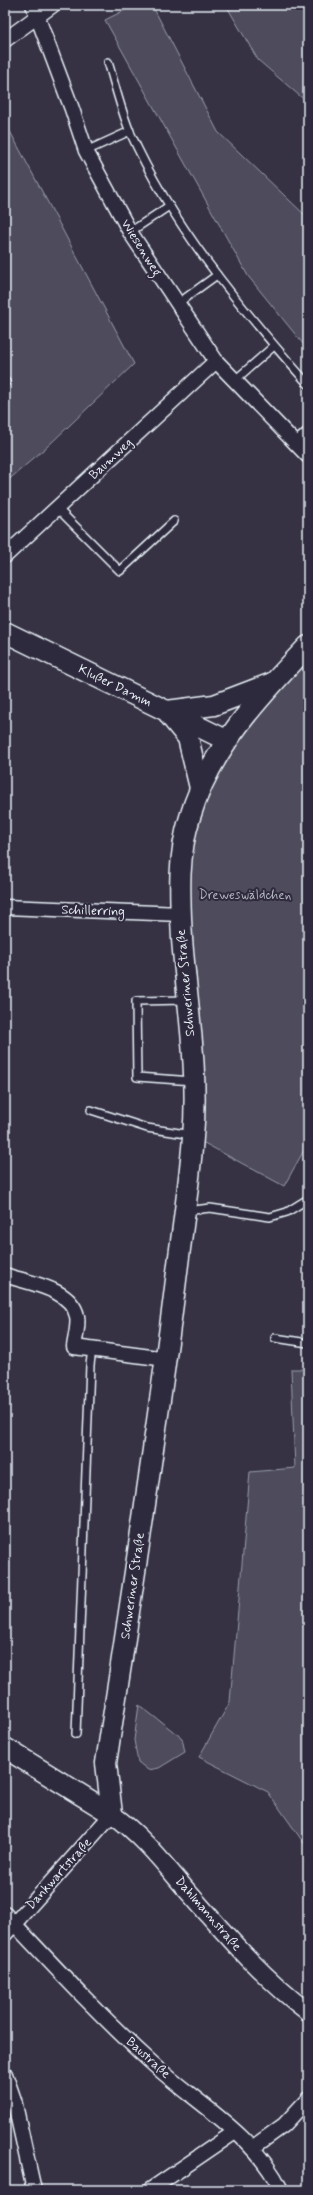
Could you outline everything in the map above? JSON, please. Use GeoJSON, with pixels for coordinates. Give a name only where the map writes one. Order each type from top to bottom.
{"type":"FeatureCollection","features":[{"type":"Feature","properties":{"kind":"main road","name":"Klußer Damm"},"geometry":{"type":"LineString","coordinates":[[5,632],[226,740]]}},
{"type":"Feature","properties":{"kind":"main road","name":"Schweriner Straße"},"geometry":{"type":"LineString","coordinates":[[112,1814],[106,1763],[166,1359],[194,1135],[195,1081],[187,1000],[181,914],[180,868],[183,844],[189,818],[200,788],[226,740],[272,683],[308,646]]}},
{"type":"Feature","properties":{"kind":"main road"},"geometry":{"type":"LineString","coordinates":[[167,711],[214,705],[272,683]]}},
{"type":"Feature","properties":{"kind":"main road"},"geometry":{"type":"LineString","coordinates":[[167,711],[188,738],[200,788]]}},
{"type":"Feature","properties":{"kind":"main road"},"geometry":{"type":"LineString","coordinates":[[5,1748],[112,1814]]}},
{"type":"Feature","properties":{"kind":"street"},"geometry":{"type":"LineString","coordinates":[[5,40],[34,12],[53,5]]}},
{"type":"Feature","properties":{"kind":"street","name":"Wiesenweg"},"geometry":{"type":"LineString","coordinates":[[34,12],[72,109],[86,151],[130,232],[216,361],[308,456]]}},
{"type":"Feature","properties":{"kind":"street","name":"Baumweg"},"geometry":{"type":"LineString","coordinates":[[5,556],[216,361]]}},
{"type":"Feature","properties":{"kind":"street","name":"Schillerring"},"geometry":{"type":"LineString","coordinates":[[5,907],[181,914]]}},
{"type":"Feature","properties":{"kind":"street"},"geometry":{"type":"LineString","coordinates":[[5,1275],[54,1291],[71,1301],[77,1317],[74,1347],[166,1359]]}},
{"type":"Feature","properties":{"kind":"street","name":"Dankwartstraße"},"geometry":{"type":"LineString","coordinates":[[8,1924],[112,1814]]}},
{"type":"Feature","properties":{"kind":"street","name":"Dahlmannstraße"},"geometry":{"type":"LineString","coordinates":[[112,1814],[142,1838],[232,1942],[266,1978],[308,2012]]}},
{"type":"Feature","properties":{"kind":"street","name":"Baustraße"},"geometry":{"type":"LineString","coordinates":[[8,1924],[92,2008],[153,2064],[235,2132],[252,2148],[275,2177],[281,2190]]}},
{"type":"Feature","properties":{"kind":"street"},"geometry":{"type":"LineString","coordinates":[[5,2074],[10,2103],[34,2190]]}},
{"type":"Feature","properties":{"kind":"street"},"geometry":{"type":"LineString","coordinates":[[308,2087],[308,2095]]}},
{"type":"Feature","properties":{"kind":"street"},"geometry":{"type":"LineString","coordinates":[[252,2148],[284,2125],[308,2099]]}},
{"type":"Feature","properties":{"kind":"street"},"geometry":{"type":"LineString","coordinates":[[150,2190],[235,2132]]}},
{"type":"Feature","properties":{"kind":"lane"},"geometry":{"type":"LineString","coordinates":[[108,62],[130,131],[169,206],[217,275],[274,346],[308,384]]}},
{"type":"Feature","properties":{"kind":"lane"},"geometry":{"type":"LineString","coordinates":[[86,151],[130,131]]}},
{"type":"Feature","properties":{"kind":"lane"},"geometry":{"type":"LineString","coordinates":[[130,232],[169,206]]}},
{"type":"Feature","properties":{"kind":"lane"},"geometry":{"type":"LineString","coordinates":[[177,304],[217,275]]}},
{"type":"Feature","properties":{"kind":"lane"},"geometry":{"type":"LineString","coordinates":[[234,381],[274,346]]}},
{"type":"Feature","properties":{"kind":"lane"},"geometry":{"type":"LineString","coordinates":[[294,443],[308,430]]}},
{"type":"Feature","properties":{"kind":"lane"},"geometry":{"type":"LineString","coordinates":[[58,508],[120,571],[174,522]]}},
{"type":"Feature","properties":{"kind":"lane"},"geometry":{"type":"LineString","coordinates":[[187,1000],[136,1001],[137,1077],[195,1081]]}},
{"type":"Feature","properties":{"kind":"lane"},"geometry":{"type":"LineString","coordinates":[[91,1110],[147,1128],[194,1135]]}},
{"type":"Feature","properties":{"kind":"lane"},"geometry":{"type":"LineString","coordinates":[[185,1211],[210,1208],[270,1217],[287,1212],[308,1198]]}},
{"type":"Feature","properties":{"kind":"lane"},"geometry":{"type":"LineString","coordinates":[[275,1338],[308,1343]]}},
{"type":"Feature","properties":{"kind":"lane"},"geometry":{"type":"LineString","coordinates":[[76,1734],[90,1365],[92,1350]]}},
{"type":"Feature","properties":{"kind":"green space"},"geometry":{"type":"Polygon","coordinates":[[[135,5],[152,5],[218,132],[308,218],[308,350],[248,276],[105,20],[135,5]]]}},
{"type":"Feature","properties":{"kind":"green space"},"geometry":{"type":"Polygon","coordinates":[[[226,5],[308,5],[308,103],[258,60],[226,5]]]}},
{"type":"Feature","properties":{"kind":"green space"},"geometry":{"type":"Polygon","coordinates":[[[5,122],[134,364],[50,444],[5,483],[5,122]]]}},
{"type":"Feature","properties":{"kind":"green space","name":"Dreweswäldchen"},"geometry":{"type":"Polygon","coordinates":[[[308,646],[308,1143],[284,1186],[193,1137],[181,914],[198,793],[308,646]]]}},
{"type":"Feature","properties":{"kind":"green space"},"geometry":{"type":"Polygon","coordinates":[[[291,1369],[308,1369],[308,1849],[268,1792],[199,1757],[230,1702],[250,1472],[295,1468],[291,1369]]]}},
{"type":"Feature","properties":{"kind":"green space"},"geometry":{"type":"Polygon","coordinates":[[[139,1705],[182,1738],[185,1752],[159,1768],[148,1770],[138,1762],[134,1740],[139,1705]]]}}]}
